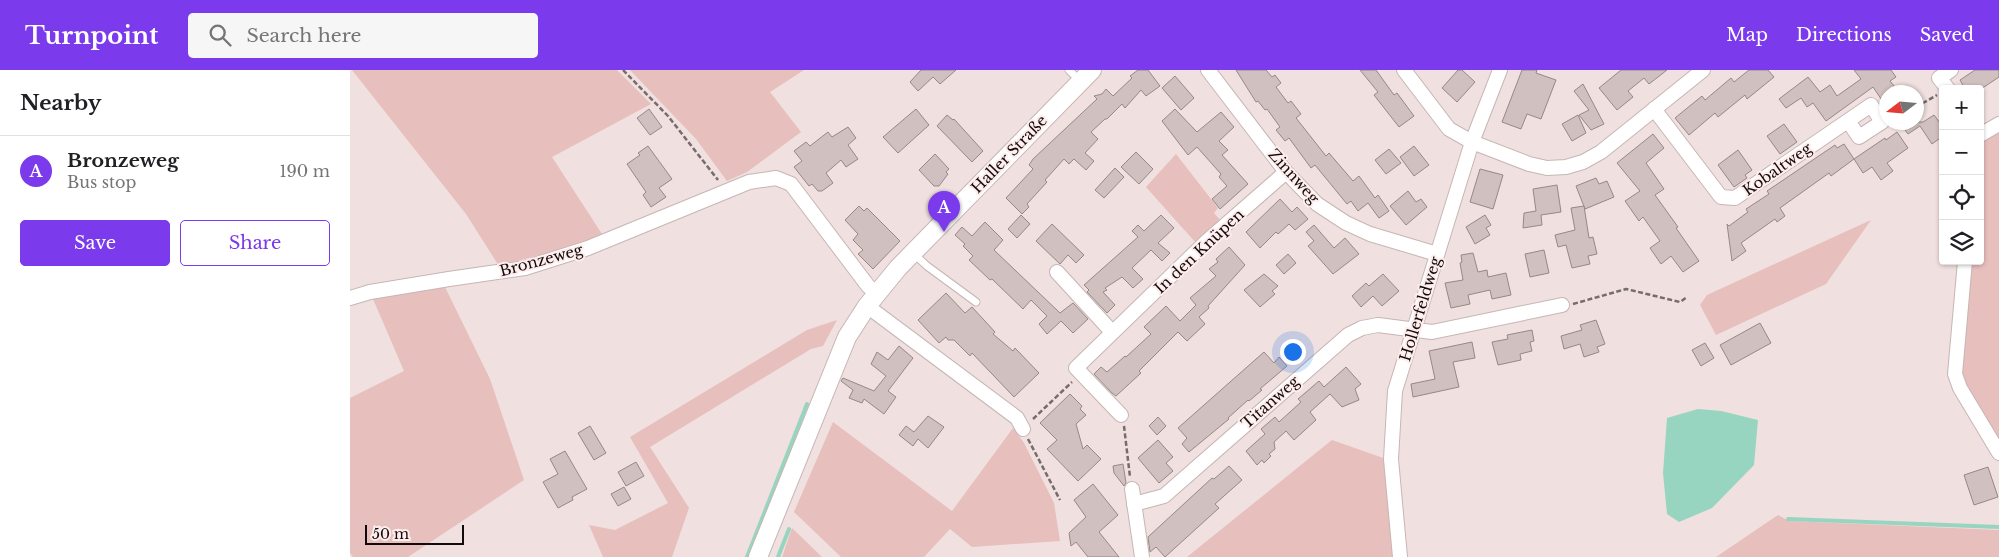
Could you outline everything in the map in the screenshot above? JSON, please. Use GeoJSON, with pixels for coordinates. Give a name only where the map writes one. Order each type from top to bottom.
{"type":"FeatureCollection","features":[{"type":"Feature","properties":{"kind":"street","name":"Zinnweg"},"geometry":{"type":"LineString","coordinates":[[1208,70],[1286,172],[1317,204],[1346,223],[1370,234],[1437,254]]}},
{"type":"Feature","properties":{"kind":"street"},"geometry":{"type":"LineString","coordinates":[[1404,70],[1449,129],[1472,142],[1529,164],[1547,168],[1566,167],[1583,162],[1601,152],[1703,70]]}},
{"type":"Feature","properties":{"kind":"street","name":"Hollerfeldweg"},"geometry":{"type":"LineString","coordinates":[[1400,557],[1391,458],[1395,390],[1472,142],[1500,70]]}},
{"type":"Feature","properties":{"kind":"street"},"geometry":{"type":"LineString","coordinates":[[1945,85],[1939,78],[1951,70]]}},
{"type":"Feature","properties":{"kind":"street","name":"Haller Straße"},"geometry":{"type":"LineString","coordinates":[[758,557],[844,346],[872,299],[913,252],[1081,74]]}},
{"type":"Feature","properties":{"kind":"street","name":"Kobaltweg"},"geometry":{"type":"LineString","coordinates":[[1654,109],[1721,197],[1735,198],[1848,121]]}},
{"type":"Feature","properties":{"kind":"street"},"geometry":{"type":"LineString","coordinates":[[1984,133],[1999,124]]}},
{"type":"Feature","properties":{"kind":"street","name":"In den Knüpen"},"geometry":{"type":"LineString","coordinates":[[1076,368],[1206,242],[1286,172]]}},
{"type":"Feature","properties":{"kind":"street","name":"Bronzeweg"},"geometry":{"type":"LineString","coordinates":[[350,298],[370,292],[525,268],[588,248],[749,182],[776,178],[791,184],[868,286],[872,299]]}},
{"type":"Feature","properties":{"kind":"street"},"geometry":{"type":"LineString","coordinates":[[1965,265],[1955,374],[1960,388],[1999,453]]}},
{"type":"Feature","properties":{"kind":"street"},"geometry":{"type":"LineString","coordinates":[[1057,272],[1112,332]]}},
{"type":"Feature","properties":{"kind":"street"},"geometry":{"type":"LineString","coordinates":[[872,299],[1016,418],[1023,429]]}},
{"type":"Feature","properties":{"kind":"street","name":"Titanweg"},"geometry":{"type":"LineString","coordinates":[[1134,504],[1164,496],[1348,335],[1362,328],[1378,325],[1432,332],[1562,305]]}},
{"type":"Feature","properties":{"kind":"street"},"geometry":{"type":"LineString","coordinates":[[1076,368],[1121,415]]}},
{"type":"Feature","properties":{"kind":"street"},"geometry":{"type":"LineString","coordinates":[[1132,489],[1142,557]]}},
{"type":"Feature","properties":{"kind":"lane"},"geometry":{"type":"LineString","coordinates":[[913,252],[927,266],[976,302]]}},
{"type":"Feature","properties":{"kind":"path"},"geometry":{"type":"LineString","coordinates":[[623,70],[678,127],[726,191]]}},
{"type":"Feature","properties":{"kind":"path"},"geometry":{"type":"LineString","coordinates":[[1924,103],[1939,94]]}},
{"type":"Feature","properties":{"kind":"path"},"geometry":{"type":"LineString","coordinates":[[1562,305],[1578,304],[1626,289],[1680,302],[1687,297]]}},
{"type":"Feature","properties":{"kind":"path"},"geometry":{"type":"LineString","coordinates":[[1060,500],[1023,429],[1072,382],[1076,368]]}},
{"type":"Feature","properties":{"kind":"path"},"geometry":{"type":"LineString","coordinates":[[1121,415],[1123,418],[1132,489]]}},
{"type":"Feature","properties":{"kind":"shaded area"},"geometry":{"type":"Polygon","coordinates":[[[352,70],[617,70],[651,104],[552,157],[602,234],[585,243],[499,266],[466,214],[352,70]]]}},
{"type":"Feature","properties":{"kind":"shaded area"},"geometry":{"type":"Polygon","coordinates":[[[630,70],[804,70],[770,92],[801,132],[747,172],[727,181],[696,139],[630,70]]]}},
{"type":"Feature","properties":{"kind":"shaded area"},"geometry":{"type":"Polygon","coordinates":[[[1999,130],[1999,443],[1965,386],[1961,371],[1970,265],[1984,265],[1985,139],[1999,130]]]}},
{"type":"Feature","properties":{"kind":"shaded area"},"geometry":{"type":"Polygon","coordinates":[[[1176,154],[1218,208],[1214,213],[1221,221],[1196,243],[1146,187],[1176,154]]]}},
{"type":"Feature","properties":{"kind":"shaded area"},"geometry":{"type":"Polygon","coordinates":[[[1871,220],[1826,284],[1716,335],[1700,305],[1707,295],[1871,220]]]}},
{"type":"Feature","properties":{"kind":"shaded area"},"geometry":{"type":"Polygon","coordinates":[[[445,287],[490,379],[524,480],[408,557],[353,557],[350,553],[350,398],[404,371],[373,299],[445,287]]]}},
{"type":"Feature","properties":{"kind":"shaded area"},"geometry":{"type":"Polygon","coordinates":[[[837,320],[823,346],[811,349],[650,447],[689,508],[672,557],[603,557],[589,525],[615,530],[668,503],[630,437],[807,330],[837,320]]]}},
{"type":"Feature","properties":{"kind":"shaded area"},"geometry":{"type":"Polygon","coordinates":[[[1698,409],[1721,411],[1758,420],[1754,465],[1712,508],[1679,522],[1667,514],[1663,473],[1667,418],[1698,409]]]}},
{"type":"Feature","properties":{"kind":"shaded area"},"geometry":{"type":"Polygon","coordinates":[[[833,422],[952,511],[1013,428],[1024,443],[1054,503],[1060,541],[972,547],[950,529],[924,557],[841,557],[794,512],[833,422]]]}},
{"type":"Feature","properties":{"kind":"shaded area"},"geometry":{"type":"Polygon","coordinates":[[[1332,440],[1386,459],[1395,557],[1187,557],[1332,440]]]}},
{"type":"Feature","properties":{"kind":"shaded area"},"geometry":{"type":"Polygon","coordinates":[[[1778,515],[1789,521],[1999,530],[1999,557],[1716,557],[1778,515]]]}},
{"type":"Feature","properties":{"kind":"shaded area"},"geometry":{"type":"Polygon","coordinates":[[[792,528],[822,557],[782,557],[792,528]]]}},
{"type":"Feature","properties":{"kind":"building"},"geometry":{"type":"Polygon","coordinates":[[[921,70],[956,70],[940,84],[933,77],[918,91],[910,82],[921,70]]]}},
{"type":"Feature","properties":{"kind":"building"},"geometry":{"type":"Polygon","coordinates":[[[1138,70],[1148,70],[1160,86],[1146,96],[1141,90],[1125,108],[1122,104],[1105,119],[1091,132],[1098,139],[1085,153],[1094,161],[1086,170],[1074,159],[1069,164],[1064,159],[1045,180],[1047,182],[1027,204],[1029,207],[1022,214],[1006,198],[1033,169],[1029,165],[1033,159],[1097,99],[1094,96],[1102,94],[1106,89],[1113,96],[1132,78],[1130,76],[1138,70]]]}},
{"type":"Feature","properties":{"kind":"building"},"geometry":{"type":"Polygon","coordinates":[[[1236,70],[1266,70],[1272,77],[1275,75],[1281,83],[1276,87],[1288,103],[1291,101],[1301,114],[1296,118],[1326,156],[1329,153],[1353,181],[1359,176],[1375,198],[1378,195],[1389,211],[1379,218],[1368,203],[1358,211],[1351,201],[1347,204],[1315,165],[1311,168],[1289,138],[1285,141],[1276,130],[1280,127],[1267,109],[1265,110],[1258,101],[1256,102],[1236,70]]]}},
{"type":"Feature","properties":{"kind":"building"},"geometry":{"type":"Polygon","coordinates":[[[1360,70],[1376,70],[1394,95],[1397,93],[1414,116],[1399,127],[1374,95],[1378,92],[1360,70]]]}},
{"type":"Feature","properties":{"kind":"building"},"geometry":{"type":"Polygon","coordinates":[[[1458,70],[1462,70],[1475,82],[1457,102],[1442,88],[1458,70]]]}},
{"type":"Feature","properties":{"kind":"building"},"geometry":{"type":"Polygon","coordinates":[[[1522,70],[1537,70],[1536,73],[1556,80],[1541,119],[1527,114],[1521,129],[1502,122],[1522,70]]]}},
{"type":"Feature","properties":{"kind":"building"},"geometry":{"type":"Polygon","coordinates":[[[1621,70],[1667,70],[1649,84],[1644,78],[1628,91],[1633,97],[1617,110],[1599,88],[1621,70]]]}},
{"type":"Feature","properties":{"kind":"building"},"geometry":{"type":"Polygon","coordinates":[[[1749,70],[1768,70],[1774,77],[1747,99],[1745,95],[1718,117],[1715,113],[1689,135],[1675,118],[1702,96],[1705,100],[1731,78],[1734,82],[1749,70]]]}},
{"type":"Feature","properties":{"kind":"building"},"geometry":{"type":"Polygon","coordinates":[[[1854,70],[1891,70],[1896,77],[1890,81],[1893,85],[1879,85],[1879,96],[1873,87],[1826,121],[1813,103],[1807,107],[1801,98],[1786,108],[1779,99],[1808,77],[1820,92],[1830,85],[1837,96],[1861,79],[1854,70]]]}},
{"type":"Feature","properties":{"kind":"building"},"geometry":{"type":"Polygon","coordinates":[[[1975,70],[1999,70],[1999,77],[1984,87],[1984,85],[1963,85],[1960,80],[1975,70]]]}},
{"type":"Feature","properties":{"kind":"building"},"geometry":{"type":"Polygon","coordinates":[[[1175,76],[1194,98],[1181,110],[1162,88],[1175,76]]]}},
{"type":"Feature","properties":{"kind":"building"},"geometry":{"type":"Polygon","coordinates":[[[1583,84],[1604,124],[1591,130],[1579,115],[1589,110],[1574,91],[1583,84]]]}},
{"type":"Feature","properties":{"kind":"building"},"geometry":{"type":"Polygon","coordinates":[[[649,109],[662,127],[650,135],[637,118],[649,109]]]}},
{"type":"Feature","properties":{"kind":"building"},"geometry":{"type":"Polygon","coordinates":[[[916,109],[929,125],[898,153],[883,137],[916,109]]]}},
{"type":"Feature","properties":{"kind":"building"},"geometry":{"type":"Polygon","coordinates":[[[1175,109],[1197,132],[1221,112],[1234,127],[1219,141],[1228,150],[1222,155],[1248,184],[1220,209],[1212,199],[1227,186],[1219,177],[1221,174],[1197,147],[1188,155],[1162,121],[1175,109]]]}},
{"type":"Feature","properties":{"kind":"building"},"geometry":{"type":"Polygon","coordinates":[[[947,115],[954,119],[983,151],[972,162],[937,126],[947,115]]]}},
{"type":"Feature","properties":{"kind":"building"},"geometry":{"type":"Polygon","coordinates":[[[1578,115],[1586,133],[1572,141],[1562,124],[1578,115]]]}},
{"type":"Feature","properties":{"kind":"building"},"geometry":{"type":"Polygon","coordinates":[[[1934,115],[1939,122],[1939,139],[1932,144],[1923,130],[1924,121],[1934,115]]]}},
{"type":"Feature","properties":{"kind":"building"},"geometry":{"type":"Polygon","coordinates":[[[1784,124],[1797,142],[1780,154],[1767,136],[1784,124]]]}},
{"type":"Feature","properties":{"kind":"building"},"geometry":{"type":"Polygon","coordinates":[[[848,127],[856,138],[848,145],[858,159],[846,167],[841,160],[826,173],[833,183],[822,191],[818,191],[812,184],[809,186],[794,167],[802,161],[794,151],[806,142],[810,146],[828,132],[832,137],[848,127]]]}},
{"type":"Feature","properties":{"kind":"building"},"geometry":{"type":"Polygon","coordinates":[[[1905,130],[1914,130],[1908,134],[1905,130]]]}},
{"type":"Feature","properties":{"kind":"building"},"geometry":{"type":"Polygon","coordinates":[[[1897,132],[1908,148],[1887,163],[1893,171],[1881,180],[1872,167],[1863,173],[1854,159],[1897,132]]]}},
{"type":"Feature","properties":{"kind":"building"},"geometry":{"type":"Polygon","coordinates":[[[1653,134],[1664,148],[1646,163],[1664,189],[1655,195],[1699,261],[1683,272],[1671,256],[1661,264],[1650,248],[1660,241],[1643,217],[1639,221],[1625,201],[1640,191],[1617,163],[1653,134]]]}},
{"type":"Feature","properties":{"kind":"building"},"geometry":{"type":"Polygon","coordinates":[[[1844,144],[1854,159],[1831,176],[1829,173],[1780,208],[1785,216],[1777,222],[1775,219],[1741,243],[1746,251],[1732,261],[1727,224],[1729,226],[1748,212],[1746,209],[1769,194],[1767,191],[1835,145],[1837,148],[1844,144]]]}},
{"type":"Feature","properties":{"kind":"building"},"geometry":{"type":"Polygon","coordinates":[[[648,146],[672,179],[659,188],[666,197],[651,207],[643,195],[646,192],[627,164],[640,155],[638,153],[648,146]]]}},
{"type":"Feature","properties":{"kind":"building"},"geometry":{"type":"Polygon","coordinates":[[[1414,146],[1429,165],[1414,176],[1400,157],[1414,146]]]}},
{"type":"Feature","properties":{"kind":"building"},"geometry":{"type":"Polygon","coordinates":[[[1389,149],[1401,163],[1386,174],[1375,160],[1389,149]]]}},
{"type":"Feature","properties":{"kind":"building"},"geometry":{"type":"Polygon","coordinates":[[[1738,150],[1752,170],[1745,175],[1747,178],[1734,187],[1718,165],[1738,150]]]}},
{"type":"Feature","properties":{"kind":"building"},"geometry":{"type":"Polygon","coordinates":[[[1136,152],[1153,169],[1139,184],[1121,167],[1136,152]]]}},
{"type":"Feature","properties":{"kind":"building"},"geometry":{"type":"Polygon","coordinates":[[[935,154],[949,169],[946,172],[948,174],[939,186],[934,186],[919,170],[935,154]]]}},
{"type":"Feature","properties":{"kind":"building"},"geometry":{"type":"Polygon","coordinates":[[[1115,168],[1124,177],[1104,198],[1095,190],[1115,168]]]}},
{"type":"Feature","properties":{"kind":"building"},"geometry":{"type":"Polygon","coordinates":[[[1480,169],[1503,175],[1493,209],[1470,202],[1480,169]]]}},
{"type":"Feature","properties":{"kind":"building"},"geometry":{"type":"Polygon","coordinates":[[[1596,178],[1599,184],[1607,181],[1614,197],[1585,209],[1576,186],[1596,178]]]}},
{"type":"Feature","properties":{"kind":"building"},"geometry":{"type":"Polygon","coordinates":[[[1557,185],[1561,212],[1541,215],[1542,225],[1523,228],[1524,213],[1536,211],[1533,189],[1557,185]]]}},
{"type":"Feature","properties":{"kind":"building"},"geometry":{"type":"Polygon","coordinates":[[[1408,191],[1416,202],[1421,199],[1427,207],[1406,225],[1390,206],[1408,191]]]}},
{"type":"Feature","properties":{"kind":"building"},"geometry":{"type":"Polygon","coordinates":[[[1280,199],[1292,212],[1297,207],[1308,219],[1295,230],[1289,224],[1278,234],[1276,232],[1260,248],[1246,232],[1280,199]]]}},
{"type":"Feature","properties":{"kind":"building"},"geometry":{"type":"Polygon","coordinates":[[[859,206],[864,211],[867,208],[900,241],[873,269],[858,254],[863,250],[853,240],[858,234],[845,220],[859,206]]]}},
{"type":"Feature","properties":{"kind":"building"},"geometry":{"type":"Polygon","coordinates":[[[1584,206],[1589,238],[1593,237],[1597,254],[1588,256],[1590,264],[1572,268],[1566,245],[1558,247],[1555,235],[1575,230],[1571,208],[1584,206]]]}},
{"type":"Feature","properties":{"kind":"building"},"geometry":{"type":"Polygon","coordinates":[[[1021,215],[1030,224],[1017,238],[1008,229],[1021,215]]]}},
{"type":"Feature","properties":{"kind":"building"},"geometry":{"type":"Polygon","coordinates":[[[1161,215],[1174,228],[1158,243],[1170,253],[1162,261],[1151,250],[1132,268],[1143,279],[1133,288],[1122,277],[1105,288],[1107,290],[1103,292],[1115,305],[1107,313],[1087,292],[1089,290],[1084,285],[1138,237],[1132,231],[1138,225],[1144,231],[1161,215]]]}},
{"type":"Feature","properties":{"kind":"building"},"geometry":{"type":"Polygon","coordinates":[[[1485,215],[1491,225],[1486,228],[1490,235],[1475,244],[1466,227],[1485,215]]]}},
{"type":"Feature","properties":{"kind":"building"},"geometry":{"type":"Polygon","coordinates":[[[985,222],[1003,240],[994,250],[1060,313],[1073,303],[1088,319],[1073,333],[1061,321],[1047,334],[1039,324],[1047,316],[1031,300],[1023,309],[969,260],[973,256],[963,246],[965,244],[955,235],[962,227],[972,236],[985,222]]]}},
{"type":"Feature","properties":{"kind":"building"},"geometry":{"type":"Polygon","coordinates":[[[1052,224],[1084,255],[1076,263],[1068,255],[1060,264],[1036,241],[1052,224]]]}},
{"type":"Feature","properties":{"kind":"building"},"geometry":{"type":"Polygon","coordinates":[[[1314,225],[1334,248],[1345,238],[1359,254],[1333,274],[1308,246],[1314,241],[1306,232],[1314,225]]]}},
{"type":"Feature","properties":{"kind":"building"},"geometry":{"type":"Polygon","coordinates":[[[1229,247],[1245,265],[1208,306],[1209,308],[1199,317],[1205,324],[1187,341],[1178,332],[1139,371],[1141,373],[1116,396],[1112,393],[1094,374],[1101,367],[1107,372],[1151,334],[1144,327],[1166,306],[1180,321],[1196,305],[1190,298],[1216,276],[1209,269],[1218,262],[1216,259],[1229,247]]]}},
{"type":"Feature","properties":{"kind":"building"},"geometry":{"type":"Polygon","coordinates":[[[1544,250],[1549,273],[1530,277],[1525,254],[1544,250]]]}},
{"type":"Feature","properties":{"kind":"building"},"geometry":{"type":"Polygon","coordinates":[[[1473,253],[1478,272],[1487,270],[1488,277],[1506,273],[1511,295],[1492,299],[1490,290],[1468,295],[1470,304],[1451,308],[1445,283],[1463,280],[1460,263],[1462,262],[1461,255],[1473,253]]]}},
{"type":"Feature","properties":{"kind":"building"},"geometry":{"type":"Polygon","coordinates":[[[1288,254],[1296,263],[1284,274],[1276,265],[1288,254]]]}},
{"type":"Feature","properties":{"kind":"building"},"geometry":{"type":"Polygon","coordinates":[[[1264,274],[1278,286],[1272,291],[1275,294],[1260,307],[1244,290],[1264,274]]]}},
{"type":"Feature","properties":{"kind":"building"},"geometry":{"type":"Polygon","coordinates":[[[1383,274],[1399,291],[1382,306],[1373,296],[1361,307],[1352,296],[1366,283],[1369,286],[1383,274]]]}},
{"type":"Feature","properties":{"kind":"building"},"geometry":{"type":"Polygon","coordinates":[[[946,293],[965,313],[972,307],[995,332],[993,334],[1013,351],[1015,348],[1039,373],[1014,397],[972,353],[970,356],[954,340],[948,340],[946,337],[939,343],[918,320],[946,293]]]}},
{"type":"Feature","properties":{"kind":"building"},"geometry":{"type":"Polygon","coordinates":[[[1596,320],[1605,344],[1597,347],[1599,352],[1584,357],[1580,344],[1564,349],[1561,336],[1582,330],[1580,325],[1596,320]]]}},
{"type":"Feature","properties":{"kind":"building"},"geometry":{"type":"Polygon","coordinates":[[[1760,323],[1771,343],[1731,365],[1720,345],[1760,323]]]}},
{"type":"Feature","properties":{"kind":"building"},"geometry":{"type":"Polygon","coordinates":[[[1532,330],[1534,341],[1530,342],[1532,351],[1520,354],[1521,360],[1498,365],[1492,342],[1508,339],[1507,335],[1532,330]]]}},
{"type":"Feature","properties":{"kind":"building"},"geometry":{"type":"Polygon","coordinates":[[[1472,342],[1475,358],[1453,362],[1459,387],[1413,397],[1411,384],[1435,379],[1429,351],[1472,342]]]}},
{"type":"Feature","properties":{"kind":"building"},"geometry":{"type":"Polygon","coordinates":[[[1705,343],[1714,358],[1701,366],[1692,350],[1705,343]]]}},
{"type":"Feature","properties":{"kind":"building"},"geometry":{"type":"Polygon","coordinates":[[[899,346],[913,358],[888,391],[896,397],[884,414],[864,399],[862,403],[849,398],[853,390],[841,381],[843,378],[874,391],[886,376],[871,364],[877,352],[888,360],[899,346]]]}},
{"type":"Feature","properties":{"kind":"building"},"geometry":{"type":"Polygon","coordinates":[[[1264,352],[1274,363],[1279,357],[1287,366],[1229,419],[1189,452],[1182,444],[1187,438],[1178,428],[1264,352]]]}},
{"type":"Feature","properties":{"kind":"building"},"geometry":{"type":"Polygon","coordinates":[[[1346,367],[1361,384],[1355,389],[1359,400],[1342,407],[1330,394],[1310,412],[1316,420],[1294,440],[1286,431],[1274,442],[1275,449],[1269,454],[1271,456],[1264,463],[1262,460],[1257,465],[1246,451],[1265,434],[1261,429],[1275,417],[1279,422],[1301,402],[1298,399],[1319,381],[1324,387],[1346,367]]]}},
{"type":"Feature","properties":{"kind":"building"},"geometry":{"type":"Polygon","coordinates":[[[1070,394],[1082,406],[1080,409],[1086,415],[1076,424],[1083,449],[1087,445],[1101,459],[1078,481],[1047,449],[1057,440],[1040,423],[1070,394]]]}},
{"type":"Feature","properties":{"kind":"building"},"geometry":{"type":"Polygon","coordinates":[[[928,416],[944,427],[928,448],[918,439],[913,446],[899,435],[906,426],[914,432],[928,416]]]}},
{"type":"Feature","properties":{"kind":"building"},"geometry":{"type":"Polygon","coordinates":[[[1158,417],[1166,426],[1157,435],[1149,426],[1158,417]]]}},
{"type":"Feature","properties":{"kind":"building"},"geometry":{"type":"Polygon","coordinates":[[[590,426],[606,453],[594,460],[578,433],[590,426]]]}},
{"type":"Feature","properties":{"kind":"building"},"geometry":{"type":"Polygon","coordinates":[[[1158,440],[1173,457],[1166,463],[1173,471],[1159,483],[1138,458],[1158,440]]]}},
{"type":"Feature","properties":{"kind":"building"},"geometry":{"type":"Polygon","coordinates":[[[565,451],[587,489],[572,497],[573,500],[558,508],[543,482],[558,474],[550,459],[565,451]]]}},
{"type":"Feature","properties":{"kind":"building"},"geometry":{"type":"Polygon","coordinates":[[[636,462],[644,476],[626,486],[618,472],[636,462]]]}},
{"type":"Feature","properties":{"kind":"building"},"geometry":{"type":"Polygon","coordinates":[[[1123,464],[1126,483],[1124,486],[1114,473],[1113,466],[1123,464]]]}},
{"type":"Feature","properties":{"kind":"building"},"geometry":{"type":"Polygon","coordinates":[[[1229,466],[1242,480],[1215,504],[1219,508],[1165,557],[1156,547],[1150,552],[1148,537],[1212,478],[1214,479],[1229,466]]]}},
{"type":"Feature","properties":{"kind":"building"},"geometry":{"type":"Polygon","coordinates":[[[1988,467],[1998,497],[1974,505],[1964,475],[1988,467]]]}},
{"type":"Feature","properties":{"kind":"building"},"geometry":{"type":"Polygon","coordinates":[[[1093,484],[1118,515],[1099,532],[1119,557],[1088,557],[1076,542],[1071,546],[1069,533],[1086,517],[1074,500],[1093,484]]]}},
{"type":"Feature","properties":{"kind":"building"},"geometry":{"type":"Polygon","coordinates":[[[624,487],[631,499],[618,506],[611,494],[624,487]]]}},
{"type":"Feature","properties":{"kind":"waterway"},"geometry":{"type":"LineString","coordinates":[[747,557],[807,404]]}},
{"type":"Feature","properties":{"kind":"waterway"},"geometry":{"type":"LineString","coordinates":[[1788,519],[1999,527]]}},
{"type":"Feature","properties":{"kind":"waterway"},"geometry":{"type":"LineString","coordinates":[[778,557],[789,529]]}},
{"type":"Feature","properties":{"kind":"place","name":"Bronzeweg"},"geometry":{"type":"Point","coordinates":[944,232]}}]}
